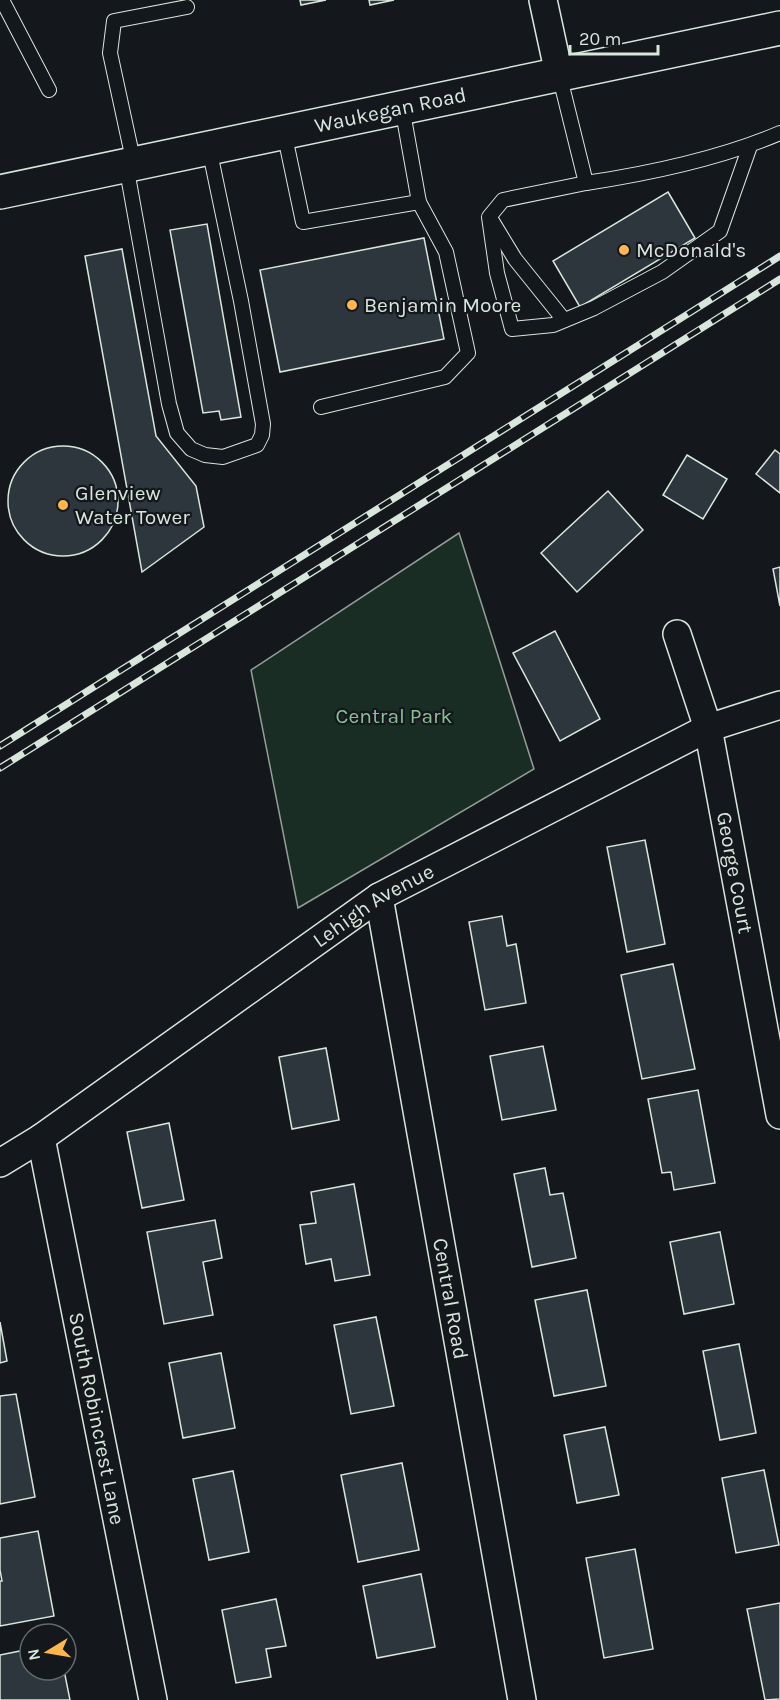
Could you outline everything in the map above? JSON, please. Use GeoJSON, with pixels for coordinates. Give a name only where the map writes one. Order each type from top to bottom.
{"type":"FeatureCollection","features":[{"type":"Feature","properties":{"kind":"main road","name":"Waukegan Road"},"geometry":{"type":"LineString","coordinates":[[0,192],[780,28]]}},
{"type":"Feature","properties":{"kind":"street"},"geometry":{"type":"LineString","coordinates":[[543,0],[559,74]]}},
{"type":"Feature","properties":{"kind":"street","name":"George Court"},"geometry":{"type":"LineString","coordinates":[[677,634],[708,728],[780,1115]]}},
{"type":"Feature","properties":{"kind":"street","name":"Lehigh Avenue"},"geometry":{"type":"LineString","coordinates":[[0,1163],[41,1138],[379,897],[708,728],[780,705]]}},
{"type":"Feature","properties":{"kind":"street","name":"Central Road"},"geometry":{"type":"LineString","coordinates":[[379,897],[522,1700]]}},
{"type":"Feature","properties":{"kind":"street","name":"South Robincrest Lane"},"geometry":{"type":"LineString","coordinates":[[41,1138],[153,1700]]}},
{"type":"Feature","properties":{"kind":"lane"},"geometry":{"type":"LineString","coordinates":[[2,0],[49,90]]}},
{"type":"Feature","properties":{"kind":"lane"},"geometry":{"type":"LineString","coordinates":[[187,8],[114,21],[110,53],[169,404],[177,433],[190,449],[205,455],[223,457],[257,445],[262,435],[263,424],[241,301],[209,148]]}},
{"type":"Feature","properties":{"kind":"lane"},"geometry":{"type":"LineString","coordinates":[[559,74],[586,183]]}},
{"type":"Feature","properties":{"kind":"lane"},"geometry":{"type":"LineString","coordinates":[[321,407],[445,377],[468,353],[446,252],[419,202],[402,107]]}},
{"type":"Feature","properties":{"kind":"lane"},"geometry":{"type":"LineString","coordinates":[[284,132],[303,222],[419,202]]}},
{"type":"Feature","properties":{"kind":"lane"},"geometry":{"type":"LineString","coordinates":[[750,146],[720,231],[662,272],[594,308],[553,325],[512,329],[496,273],[489,217],[504,200],[638,175],[750,146],[780,133]]}},
{"type":"Feature","properties":{"kind":"lane"},"geometry":{"type":"LineString","coordinates":[[489,217],[515,259],[564,320]]}},
{"type":"Feature","properties":{"kind":"green space","name":"Central Park"},"geometry":{"type":"Polygon","coordinates":[[[459,533],[534,769],[298,908],[251,670],[459,533]]]}},
{"type":"Feature","properties":{"kind":"building"},"geometry":{"type":"Polygon","coordinates":[[[300,0],[326,0],[301,5],[300,0]]]}},
{"type":"Feature","properties":{"kind":"building"},"geometry":{"type":"Polygon","coordinates":[[[369,0],[394,0],[370,5],[369,0]]]}},
{"type":"Feature","properties":{"kind":"building","name":"McDonald's"},"geometry":{"type":"Polygon","coordinates":[[[668,192],[695,238],[580,307],[553,261],[668,192]]]}},
{"type":"Feature","properties":{"kind":"building"},"geometry":{"type":"Polygon","coordinates":[[[207,224],[241,417],[221,420],[219,411],[203,413],[170,230],[207,224]]]}},
{"type":"Feature","properties":{"kind":"building","name":"Benjamin Moore"},"geometry":{"type":"Polygon","coordinates":[[[424,238],[444,339],[280,372],[260,270],[424,238]]]}},
{"type":"Feature","properties":{"kind":"building"},"geometry":{"type":"Polygon","coordinates":[[[122,249],[156,436],[196,486],[204,527],[142,572],[85,256],[122,249]]]}},
{"type":"Feature","properties":{"kind":"building","name":"Glenview Water Tower"},"geometry":{"type":"Polygon","coordinates":[[[63,446],[84,450],[102,462],[114,480],[118,501],[114,522],[102,540],[84,552],[63,556],[42,552],[24,540],[12,522],[8,501],[12,480],[24,462],[42,450],[63,446]]]}},
{"type":"Feature","properties":{"kind":"building"},"geometry":{"type":"Polygon","coordinates":[[[775,450],[780,454],[780,493],[756,474],[775,450]]]}},
{"type":"Feature","properties":{"kind":"building"},"geometry":{"type":"Polygon","coordinates":[[[687,455],[727,479],[703,519],[663,495],[687,455]]]}},
{"type":"Feature","properties":{"kind":"building"},"geometry":{"type":"Polygon","coordinates":[[[608,491],[643,530],[577,592],[541,553],[608,491]]]}},
{"type":"Feature","properties":{"kind":"building"},"geometry":{"type":"Polygon","coordinates":[[[780,567],[780,606],[773,569],[780,567]]]}},
{"type":"Feature","properties":{"kind":"building"},"geometry":{"type":"Polygon","coordinates":[[[555,631],[600,719],[560,741],[513,653],[555,631]]]}},
{"type":"Feature","properties":{"kind":"building"},"geometry":{"type":"Polygon","coordinates":[[[645,840],[665,944],[627,952],[607,847],[645,840]]]}},
{"type":"Feature","properties":{"kind":"building"},"geometry":{"type":"Polygon","coordinates":[[[502,916],[507,946],[516,944],[526,1003],[485,1010],[469,922],[502,916]]]}},
{"type":"Feature","properties":{"kind":"building"},"geometry":{"type":"Polygon","coordinates":[[[673,964],[695,1069],[642,1079],[621,975],[673,964]]]}},
{"type":"Feature","properties":{"kind":"building"},"geometry":{"type":"Polygon","coordinates":[[[543,1046],[556,1110],[502,1120],[490,1056],[543,1046]]]}},
{"type":"Feature","properties":{"kind":"building"},"geometry":{"type":"Polygon","coordinates":[[[326,1048],[339,1120],[292,1129],[279,1057],[326,1048]]]}},
{"type":"Feature","properties":{"kind":"building"},"geometry":{"type":"Polygon","coordinates":[[[698,1090],[715,1183],[674,1190],[671,1172],[662,1173],[648,1099],[698,1090]]]}},
{"type":"Feature","properties":{"kind":"building"},"geometry":{"type":"Polygon","coordinates":[[[169,1123],[184,1200],[142,1208],[127,1132],[169,1123]]]}},
{"type":"Feature","properties":{"kind":"building"},"geometry":{"type":"Polygon","coordinates":[[[545,1168],[550,1195],[563,1193],[576,1258],[532,1267],[514,1174],[545,1168]]]}},
{"type":"Feature","properties":{"kind":"building"},"geometry":{"type":"Polygon","coordinates":[[[354,1184],[370,1275],[335,1281],[331,1259],[306,1264],[300,1225],[316,1223],[311,1192],[354,1184]]]}},
{"type":"Feature","properties":{"kind":"building"},"geometry":{"type":"Polygon","coordinates":[[[215,1220],[222,1258],[203,1262],[213,1315],[164,1324],[147,1232],[215,1220]]]}},
{"type":"Feature","properties":{"kind":"building"},"geometry":{"type":"Polygon","coordinates":[[[720,1232],[734,1304],[684,1314],[670,1242],[720,1232]]]}},
{"type":"Feature","properties":{"kind":"building"},"geometry":{"type":"Polygon","coordinates":[[[587,1290],[606,1386],[554,1396],[535,1300],[587,1290]]]}},
{"type":"Feature","properties":{"kind":"building"},"geometry":{"type":"Polygon","coordinates":[[[376,1317],[394,1406],[351,1414],[334,1325],[376,1317]]]}},
{"type":"Feature","properties":{"kind":"building"},"geometry":{"type":"Polygon","coordinates":[[[0,1322],[7,1361],[0,1363],[0,1322]]]}},
{"type":"Feature","properties":{"kind":"building"},"geometry":{"type":"Polygon","coordinates":[[[739,1344],[756,1433],[720,1440],[703,1351],[739,1344]]]}},
{"type":"Feature","properties":{"kind":"building"},"geometry":{"type":"Polygon","coordinates":[[[221,1353],[235,1428],[183,1438],[169,1363],[221,1353]]]}},
{"type":"Feature","properties":{"kind":"building"},"geometry":{"type":"Polygon","coordinates":[[[16,1394],[35,1497],[0,1504],[0,1396],[16,1394]]]}},
{"type":"Feature","properties":{"kind":"building"},"geometry":{"type":"Polygon","coordinates":[[[605,1427],[619,1495],[577,1503],[564,1435],[605,1427]]]}},
{"type":"Feature","properties":{"kind":"building"},"geometry":{"type":"Polygon","coordinates":[[[402,1463],[419,1550],[358,1562],[341,1475],[402,1463]]]}},
{"type":"Feature","properties":{"kind":"building"},"geometry":{"type":"Polygon","coordinates":[[[764,1470],[779,1545],[736,1553],[722,1478],[764,1470]]]}},
{"type":"Feature","properties":{"kind":"building"},"geometry":{"type":"Polygon","coordinates":[[[233,1471],[249,1552],[209,1560],[193,1479],[233,1471]]]}},
{"type":"Feature","properties":{"kind":"building"},"geometry":{"type":"Polygon","coordinates":[[[38,1531],[54,1616],[0,1626],[0,1581],[2,1581],[0,1538],[38,1531]]]}},
{"type":"Feature","properties":{"kind":"building"},"geometry":{"type":"Polygon","coordinates":[[[635,1549],[653,1649],[604,1658],[586,1558],[635,1549]]]}},
{"type":"Feature","properties":{"kind":"building"},"geometry":{"type":"Polygon","coordinates":[[[421,1574],[435,1647],[377,1658],[363,1586],[421,1574]]]}},
{"type":"Feature","properties":{"kind":"building"},"geometry":{"type":"Polygon","coordinates":[[[276,1599],[286,1646],[266,1649],[271,1677],[236,1683],[222,1610],[276,1599]]]}},
{"type":"Feature","properties":{"kind":"building"},"geometry":{"type":"Polygon","coordinates":[[[780,1603],[780,1699],[765,1700],[747,1609],[780,1603]]]}},
{"type":"Feature","properties":{"kind":"building"},"geometry":{"type":"Polygon","coordinates":[[[18,1651],[18,1682],[66,1682],[70,1700],[0,1700],[0,1655],[18,1651]]]}},
{"type":"Feature","properties":{"kind":"railway"},"geometry":{"type":"LineString","coordinates":[[0,746],[780,256]]}},
{"type":"Feature","properties":{"kind":"railway"},"geometry":{"type":"LineString","coordinates":[[0,768],[780,279]]}},
{"type":"Feature","properties":{"kind":"place","name":"McDonald's"},"geometry":{"type":"Point","coordinates":[624,250]}},
{"type":"Feature","properties":{"kind":"place","name":"Benjamin Moore"},"geometry":{"type":"Point","coordinates":[352,305]}},
{"type":"Feature","properties":{"kind":"place","name":"Glenview Water Tower"},"geometry":{"type":"Point","coordinates":[63,505]}}]}
